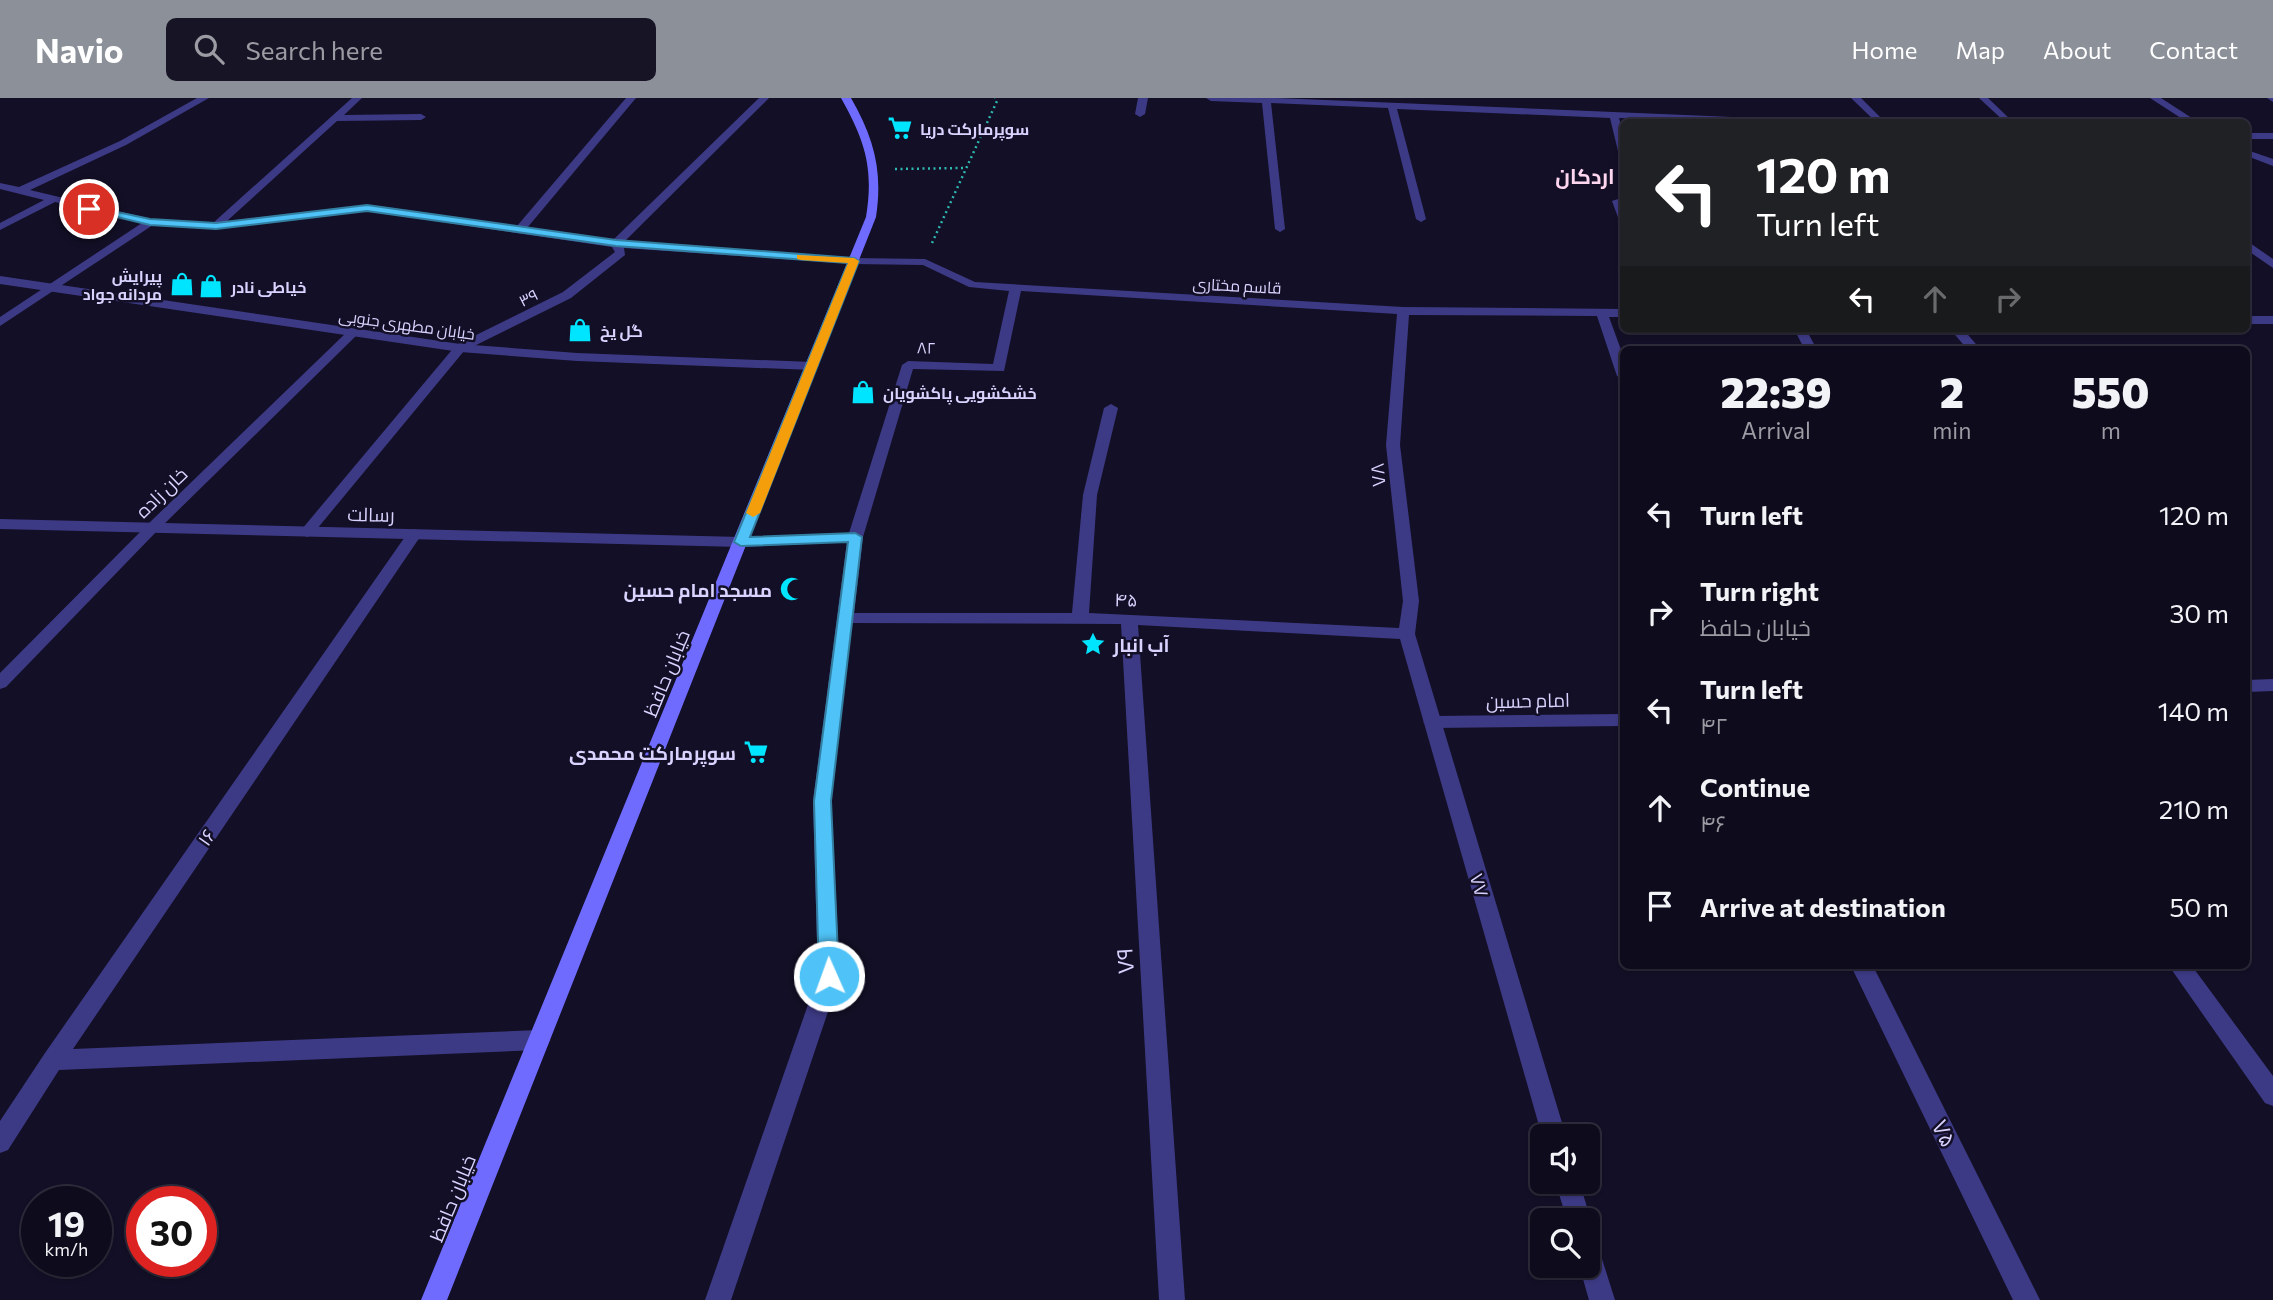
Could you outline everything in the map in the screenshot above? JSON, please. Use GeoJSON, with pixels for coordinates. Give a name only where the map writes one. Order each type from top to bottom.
{"type":"FeatureCollection","features":[{"type":"Feature","properties":{"kind":"main road","name":"خیابان حافظ"},"geometry":{"type":"LineString","coordinates":[[434,1300],[871,217],[877,169],[872,148],[846,98]]}},
{"type":"Feature","properties":{"kind":"street"},"geometry":{"type":"LineString","coordinates":[[19,191],[123,143],[204,98]]}},
{"type":"Feature","properties":{"kind":"street"},"geometry":{"type":"LineString","coordinates":[[216,226],[357,98]]}},
{"type":"Feature","properties":{"kind":"street"},"geometry":{"type":"LineString","coordinates":[[521,228],[631,98]]}},
{"type":"Feature","properties":{"kind":"street","name":"۳۹"},"geometry":{"type":"LineString","coordinates":[[307,532],[460,348],[567,295],[621,253],[616,243],[764,98]]}},
{"type":"Feature","properties":{"kind":"street"},"geometry":{"type":"LineString","coordinates":[[1140,114],[1143,98]]}},
{"type":"Feature","properties":{"kind":"street"},"geometry":{"type":"LineString","coordinates":[[1211,98],[1342,101],[1392,106],[1692,119]]}},
{"type":"Feature","properties":{"kind":"street"},"geometry":{"type":"LineString","coordinates":[[1564,98],[1574,114]]}},
{"type":"Feature","properties":{"kind":"street"},"geometry":{"type":"LineString","coordinates":[[1856,98],[1878,119]]}},
{"type":"Feature","properties":{"kind":"street"},"geometry":{"type":"LineString","coordinates":[[2155,98],[2188,119]]}},
{"type":"Feature","properties":{"kind":"street"},"geometry":{"type":"LineString","coordinates":[[1266,100],[1280,229]]}},
{"type":"Feature","properties":{"kind":"street"},"geometry":{"type":"LineString","coordinates":[[1392,106],[1421,219]]}},
{"type":"Feature","properties":{"kind":"street"},"geometry":{"type":"LineString","coordinates":[[1614,116],[1620,139]]}},
{"type":"Feature","properties":{"kind":"street"},"geometry":{"type":"LineString","coordinates":[[335,117],[421,117]]}},
{"type":"Feature","properties":{"kind":"street"},"geometry":{"type":"LineString","coordinates":[[2250,136],[2273,136]]}},
{"type":"Feature","properties":{"kind":"street"},"geometry":{"type":"LineString","coordinates":[[2250,154],[2273,163]]}},
{"type":"Feature","properties":{"kind":"street","name":"قاسم مختاری"},"geometry":{"type":"LineString","coordinates":[[0,186],[150,222],[216,226],[367,208],[616,243],[854,261],[925,262],[973,285],[1403,311],[1620,313]]}},
{"type":"Feature","properties":{"kind":"street"},"geometry":{"type":"LineString","coordinates":[[0,227],[53,199]]}},
{"type":"Feature","properties":{"kind":"street"},"geometry":{"type":"LineString","coordinates":[[0,322],[150,222]]}},
{"type":"Feature","properties":{"kind":"street"},"geometry":{"type":"LineString","coordinates":[[2250,246],[2273,265]]}},
{"type":"Feature","properties":{"kind":"street","name":"خیابان مطهری جنوبی"},"geometry":{"type":"LineString","coordinates":[[0,280],[460,348],[813,366]]}},
{"type":"Feature","properties":{"kind":"street","name":"۸۲"},"geometry":{"type":"LineString","coordinates":[[855,537],[908,365],[999,368],[1016,287]]}},
{"type":"Feature","properties":{"kind":"street","name":"۷۸"},"geometry":{"type":"LineString","coordinates":[[1403,311],[1393,445],[1411,601],[1407,634]]}},
{"type":"Feature","properties":{"kind":"street"},"geometry":{"type":"LineString","coordinates":[[1602,313],[1620,365]]}},
{"type":"Feature","properties":{"kind":"street"},"geometry":{"type":"LineString","coordinates":[[2250,320],[2273,320]]}},
{"type":"Feature","properties":{"kind":"street","name":"خان زاده"},"geometry":{"type":"LineString","coordinates":[[0,683],[152,528],[353,333]]}},
{"type":"Feature","properties":{"kind":"street"},"geometry":{"type":"LineString","coordinates":[[1960,333],[1971,346]]}},
{"type":"Feature","properties":{"kind":"street"},"geometry":{"type":"LineString","coordinates":[[1080,619],[1090,495],[1111,408]]}},
{"type":"Feature","properties":{"kind":"street","name":"رسالت"},"geometry":{"type":"LineString","coordinates":[[0,524],[741,542],[855,537]]}},
{"type":"Feature","properties":{"kind":"street","name":"۱۶"},"geometry":{"type":"LineString","coordinates":[[0,1142],[53,1059],[414,534]]}},
{"type":"Feature","properties":{"kind":"street"},"geometry":{"type":"LineString","coordinates":[[718,1300],[829,976],[822,801],[855,537]]}},
{"type":"Feature","properties":{"kind":"street","name":"۴۵"},"geometry":{"type":"LineString","coordinates":[[843,618],[1129,619],[1407,634]]}},
{"type":"Feature","properties":{"kind":"street","name":"۷۹"},"geometry":{"type":"LineString","coordinates":[[1129,619],[1172,1300]]}},
{"type":"Feature","properties":{"kind":"street","name":"۷۷"},"geometry":{"type":"LineString","coordinates":[[1407,634],[1550,1124]]}},
{"type":"Feature","properties":{"kind":"street"},"geometry":{"type":"LineString","coordinates":[[2250,687],[2273,685]]}},
{"type":"Feature","properties":{"kind":"street","name":"امام حسین"},"geometry":{"type":"LineString","coordinates":[[1432,722],[1620,720]]}},
{"type":"Feature","properties":{"kind":"street","name":"۷۵"},"geometry":{"type":"LineString","coordinates":[[1863,969],[2027,1300]]}},
{"type":"Feature","properties":{"kind":"street"},"geometry":{"type":"LineString","coordinates":[[2182,969],[2273,1095]]}},
{"type":"Feature","properties":{"kind":"street"},"geometry":{"type":"LineString","coordinates":[[53,1059],[539,1040]]}},
{"type":"Feature","properties":{"kind":"street"},"geometry":{"type":"LineString","coordinates":[[1596,1278],[1602,1300]]}},
{"type":"Feature","properties":{"kind":"lane"},"geometry":{"type":"LineString","coordinates":[[1983,98],[2006,119]]}},
{"type":"Feature","properties":{"kind":"path"},"geometry":{"type":"LineString","coordinates":[[925,262],[964,168],[997,101],[995,98]]}},
{"type":"Feature","properties":{"kind":"path"},"geometry":{"type":"LineString","coordinates":[[877,169],[964,168]]}},
{"type":"Feature","properties":{"kind":"slow traffic"},"geometry":{"type":"LineString","coordinates":[[753,513],[854,261],[801,257]]}},
{"type":"Feature","properties":{"kind":"place","name":"سوپرمارکت دریا"},"geometry":{"type":"Point","coordinates":[900,128]}},
{"type":"Feature","properties":{"kind":"place","name":"پیرایش مردانه جواد"},"geometry":{"type":"Point","coordinates":[182,284]}},
{"type":"Feature","properties":{"kind":"place","name":"خیاطی نادر"},"geometry":{"type":"Point","coordinates":[211,286]}},
{"type":"Feature","properties":{"kind":"place","name":"گل یخ"},"geometry":{"type":"Point","coordinates":[580,330]}},
{"type":"Feature","properties":{"kind":"place","name":"خشکشویی پاکشویان"},"geometry":{"type":"Point","coordinates":[863,392]}},
{"type":"Feature","properties":{"kind":"place","name":"مسجد امام حسین"},"geometry":{"type":"Point","coordinates":[792,589]}},
{"type":"Feature","properties":{"kind":"place","name":"آب انبار"},"geometry":{"type":"Point","coordinates":[1093,644]}},
{"type":"Feature","properties":{"kind":"place","name":"سوپرمارکت محمدی"},"geometry":{"type":"Point","coordinates":[756,752]}},
{"type":"Feature","properties":{"kind":"district","name":"اردکان"},"geometry":{"type":"Point","coordinates":[1585,175]}},
{"type":"Feature","properties":{"kind":"route"},"geometry":{"type":"LineString","coordinates":[[89,209],[150,222],[216,226],[367,208],[616,243],[854,261],[741,542],[855,537],[822,801],[829,976]]}}]}
